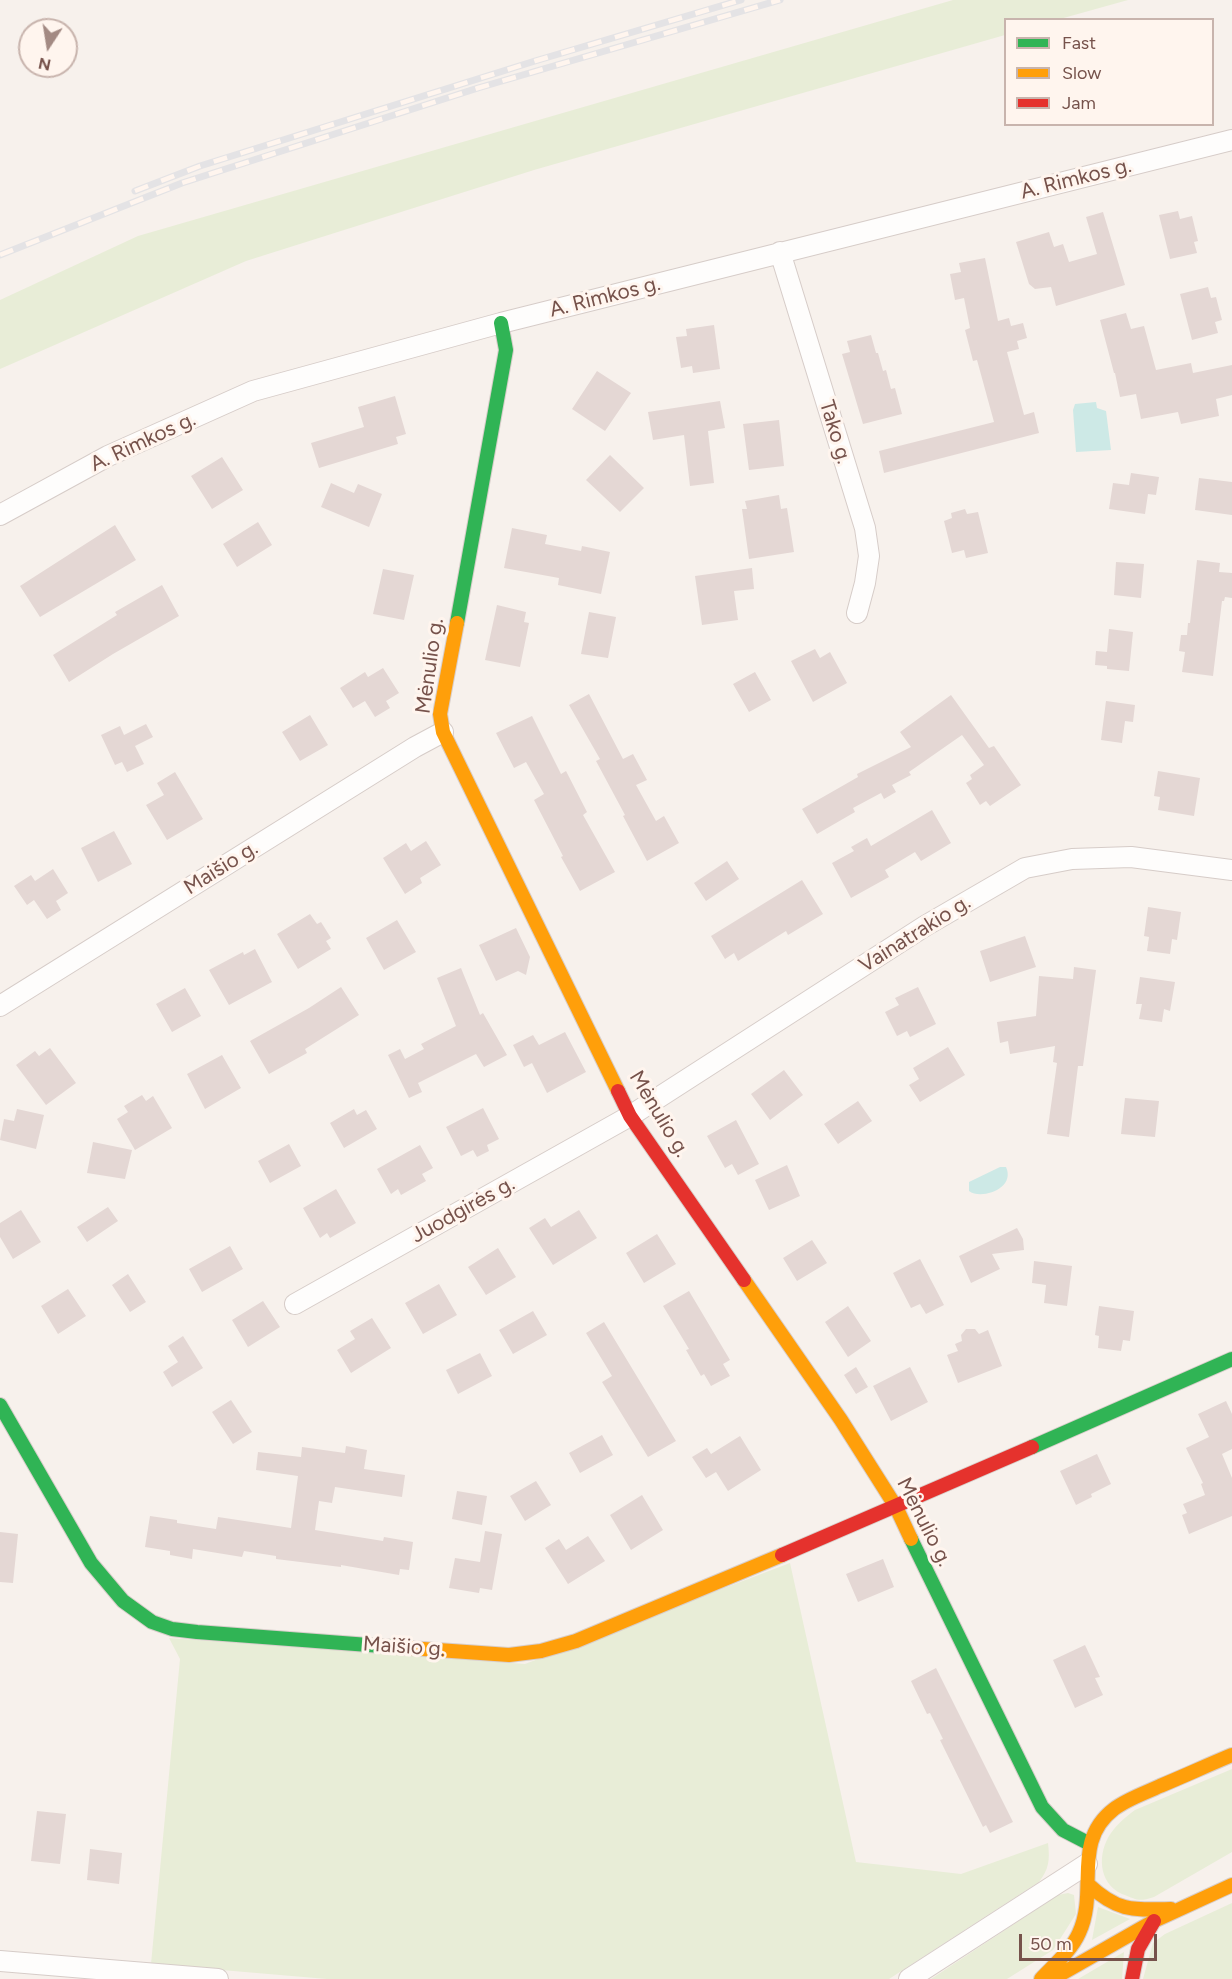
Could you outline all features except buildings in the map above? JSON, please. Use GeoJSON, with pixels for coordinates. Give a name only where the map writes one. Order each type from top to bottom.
{"type":"FeatureCollection","features":[{"type":"Feature","properties":{"kind":"street","name":"A. Rimkos g."},"geometry":{"type":"LineString","coordinates":[[0,515],[108,456],[253,391],[501,323],[1232,140]]}},
{"type":"Feature","properties":{"kind":"street","name":"Tako g."},"geometry":{"type":"LineString","coordinates":[[780,252],[865,528],[869,556],[857,613]]}},
{"type":"Feature","properties":{"kind":"street","name":"Mėnulio g."},"geometry":{"type":"LineString","coordinates":[[501,323],[506,350],[440,714],[443,732],[630,1116],[842,1419],[896,1507],[929,1579],[1042,1807],[1059,1828],[1071,1837],[1090,1844]]}},
{"type":"Feature","properties":{"kind":"street","name":"Maišio g."},"geometry":{"type":"LineString","coordinates":[[0,1006],[404,753],[443,732]]}},
{"type":"Feature","properties":{"kind":"street","name":"Vainatrakio g."},"geometry":{"type":"LineString","coordinates":[[630,1116],[925,926],[1025,868],[1072,859],[1131,857],[1232,870]]}},
{"type":"Feature","properties":{"kind":"street","name":"Juodgirės g."},"geometry":{"type":"LineString","coordinates":[[295,1304],[630,1116]]}},
{"type":"Feature","properties":{"kind":"street","name":"Maišio g."},"geometry":{"type":"LineString","coordinates":[[0,1405],[91,1563],[123,1601],[152,1622],[172,1629],[197,1632],[509,1655],[542,1651],[576,1641],[896,1507],[1232,1359]]}},
{"type":"Feature","properties":{"kind":"street"},"geometry":{"type":"LineString","coordinates":[[1041,1979],[1071,1946],[1080,1932],[1086,1911],[1089,1885],[1087,1864],[1090,1844],[1099,1826],[1114,1809],[1136,1797],[1232,1755]]}},
{"type":"Feature","properties":{"kind":"street"},"geometry":{"type":"LineString","coordinates":[[909,1979],[1087,1864]]}},
{"type":"Feature","properties":{"kind":"street"},"geometry":{"type":"LineString","coordinates":[[1089,1885],[1102,1898],[1119,1907],[1137,1910],[1180,1909]]}},
{"type":"Feature","properties":{"kind":"street"},"geometry":{"type":"LineString","coordinates":[[1052,1979],[1154,1921],[1232,1885]]}},
{"type":"Feature","properties":{"kind":"street"},"geometry":{"type":"LineString","coordinates":[[1132,1979],[1133,1962],[1140,1943],[1154,1921]]}},
{"type":"Feature","properties":{"kind":"street"},"geometry":{"type":"LineString","coordinates":[[0,1961],[218,1979]]}},
{"type":"Feature","properties":{"kind":"green space"},"geometry":{"type":"Polygon","coordinates":[[[953,0],[1128,0],[1064,18],[1004,18],[1004,35],[534,170],[246,261],[0,369],[0,300],[138,236],[953,0]]]}},
{"type":"Feature","properties":{"kind":"green space"},"geometry":{"type":"Polygon","coordinates":[[[790,1563],[856,1862],[961,1874],[1048,1843],[1048,1864],[1039,1882],[889,1979],[327,1979],[151,1964],[180,1659],[169,1638],[525,1664],[790,1563]]]}},
{"type":"Feature","properties":{"kind":"green space"},"geometry":{"type":"Polygon","coordinates":[[[1232,1769],[1232,1852],[1154,1897],[1138,1900],[1122,1894],[1108,1883],[1102,1867],[1103,1849],[1111,1833],[1120,1823],[1135,1810],[1232,1769]]]}},
{"type":"Feature","properties":{"kind":"green space"},"geometry":{"type":"Polygon","coordinates":[[[1068,1893],[1074,1895],[1076,1914],[1053,1950],[1007,1979],[931,1979],[1058,1895],[1068,1893]]]}},
{"type":"Feature","properties":{"kind":"green space"},"geometry":{"type":"Polygon","coordinates":[[[1232,1903],[1232,1979],[1143,1979],[1153,1943],[1165,1934],[1232,1903]]]}},
{"type":"Feature","properties":{"kind":"green space"},"geometry":{"type":"Polygon","coordinates":[[[1098,1907],[1130,1919],[1092,1940],[1098,1907]]]}},
{"type":"Feature","properties":{"kind":"green space"},"geometry":{"type":"Polygon","coordinates":[[[1124,1952],[1122,1979],[1078,1979],[1124,1952]]]}},
{"type":"Feature","properties":{"kind":"water"},"geometry":{"type":"Polygon","coordinates":[[[1096,402],[1097,408],[1106,411],[1111,450],[1076,452],[1073,410],[1075,404],[1096,402]]]}},
{"type":"Feature","properties":{"kind":"water"},"geometry":{"type":"Polygon","coordinates":[[[1000,1167],[1006,1167],[1008,1175],[1002,1187],[996,1191],[981,1194],[969,1191],[969,1182],[1000,1167]]]}},
{"type":"Feature","properties":{"kind":"railway"},"geometry":{"type":"LineString","coordinates":[[135,191],[200,166],[535,61],[741,0]]}},
{"type":"Feature","properties":{"kind":"railway"},"geometry":{"type":"LineString","coordinates":[[0,255],[182,183],[478,88],[780,0]]}},
{"type":"Feature","properties":{"kind":"traffic: fast"},"geometry":{"type":"LineString","coordinates":[[457,623],[506,350],[501,323]]}},
{"type":"Feature","properties":{"kind":"traffic: fast"},"geometry":{"type":"LineString","coordinates":[[1032,1447],[1232,1359]]}},
{"type":"Feature","properties":{"kind":"traffic: fast"},"geometry":{"type":"LineString","coordinates":[[0,1405],[91,1563],[123,1601],[152,1622],[172,1629],[197,1632],[395,1647]]}},
{"type":"Feature","properties":{"kind":"traffic: fast"},"geometry":{"type":"LineString","coordinates":[[911,1539],[1042,1807],[1063,1830],[1090,1844]]}},
{"type":"Feature","properties":{"kind":"traffic: slow"},"geometry":{"type":"LineString","coordinates":[[457,623],[440,714],[443,732],[618,1091]]}},
{"type":"Feature","properties":{"kind":"traffic: slow"},"geometry":{"type":"LineString","coordinates":[[744,1280],[841,1420],[896,1507],[911,1539]]}},
{"type":"Feature","properties":{"kind":"traffic: slow"},"geometry":{"type":"LineString","coordinates":[[395,1647],[509,1655],[541,1651],[576,1641],[782,1555]]}},
{"type":"Feature","properties":{"kind":"traffic: slow"},"geometry":{"type":"LineString","coordinates":[[1041,1979],[1067,1952],[1079,1933],[1087,1900],[1089,1851],[1093,1836],[1101,1822],[1114,1809],[1130,1799],[1232,1755]]}},
{"type":"Feature","properties":{"kind":"traffic: slow"},"geometry":{"type":"LineString","coordinates":[[1089,1885],[1099,1894],[1127,1908],[1171,1909]]}},
{"type":"Feature","properties":{"kind":"traffic: slow"},"geometry":{"type":"LineString","coordinates":[[1054,1978],[1154,1921],[1232,1885]]}},
{"type":"Feature","properties":{"kind":"traffic: jam"},"geometry":{"type":"LineString","coordinates":[[618,1091],[630,1116],[744,1280]]}},
{"type":"Feature","properties":{"kind":"traffic: jam"},"geometry":{"type":"LineString","coordinates":[[782,1555],[1032,1447]]}},
{"type":"Feature","properties":{"kind":"traffic: jam"},"geometry":{"type":"LineString","coordinates":[[1132,1979],[1138,1949],[1154,1921]]}}]}
